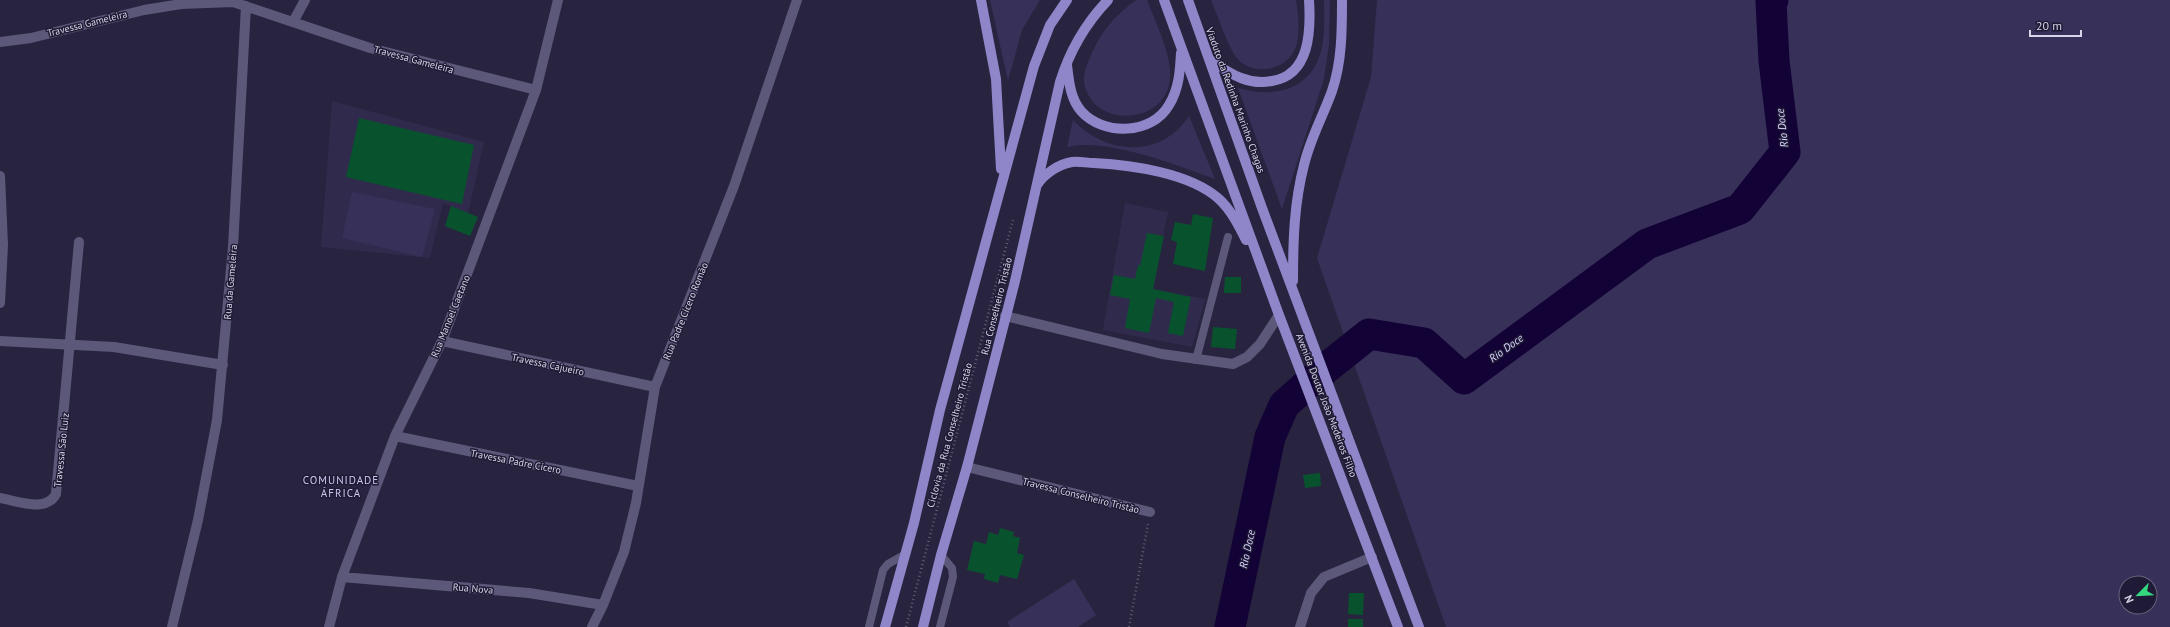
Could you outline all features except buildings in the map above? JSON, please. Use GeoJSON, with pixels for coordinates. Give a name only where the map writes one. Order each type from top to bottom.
{"type":"FeatureCollection","features":[{"type":"Feature","properties":{"kind":"main road"},"geometry":{"type":"LineString","coordinates":[[982,0],[996,79],[1001,128],[1001,181]]}},
{"type":"Feature","properties":{"kind":"main road"},"geometry":{"type":"LineString","coordinates":[[886,627],[904,555],[914,523],[938,418],[1001,181],[1041,45],[1050,25],[1066,0]]}},
{"type":"Feature","properties":{"kind":"main road","name":"Rua Conselheiro Tristão"},"geometry":{"type":"LineString","coordinates":[[923,627],[941,555],[967,467],[1015,281],[1053,112],[1067,62],[1090,21],[1108,0]]}},
{"type":"Feature","properties":{"kind":"main road"},"geometry":{"type":"LineString","coordinates":[[1067,62],[1069,82],[1075,101],[1091,120],[1113,127],[1137,128],[1151,122],[1169,106],[1180,76],[1182,49],[1164,0]]}},
{"type":"Feature","properties":{"kind":"main road","name":"Viaduto da Redinha Marinho Chagas"},"geometry":{"type":"LineString","coordinates":[[1188,0],[1262,208]]}},
{"type":"Feature","properties":{"kind":"main road"},"geometry":{"type":"LineString","coordinates":[[1209,59],[1241,78],[1253,81],[1278,80],[1291,74],[1301,62],[1307,46],[1310,29],[1309,0]]}},
{"type":"Feature","properties":{"kind":"main road"},"geometry":{"type":"LineString","coordinates":[[1293,286],[1293,253],[1298,186],[1311,140],[1332,90],[1338,67],[1342,28],[1342,0]]}},
{"type":"Feature","properties":{"kind":"main road","name":"Avenida Doutor João Medeiros Filho"},"geometry":{"type":"LineString","coordinates":[[1182,49],[1279,316],[1337,463],[1398,627]]}},
{"type":"Feature","properties":{"kind":"main road"},"geometry":{"type":"LineString","coordinates":[[1036,187],[1048,173],[1072,162],[1134,167],[1178,178],[1198,186],[1220,200],[1230,212],[1270,288]]}},
{"type":"Feature","properties":{"kind":"main road","name":"Avenida Doutor João Medeiros Filho"},"geometry":{"type":"LineString","coordinates":[[1262,208],[1293,286],[1419,627]]}},
{"type":"Feature","properties":{"kind":"street"},"geometry":{"type":"LineString","coordinates":[[246,6],[293,22],[305,0]]}},
{"type":"Feature","properties":{"kind":"street","name":"Rua Manoel Caetano"},"geometry":{"type":"LineString","coordinates":[[329,627],[342,577],[394,436],[442,341],[536,90],[558,0]]}},
{"type":"Feature","properties":{"kind":"street","name":"Rua Padre Cícero Romão"},"geometry":{"type":"LineString","coordinates":[[592,627],[603,605],[624,552],[638,486],[655,387],[734,186],[797,0]]}},
{"type":"Feature","properties":{"kind":"street","name":"Travessa Gameleira"},"geometry":{"type":"LineString","coordinates":[[0,42],[31,38],[121,14],[180,2],[233,2],[246,6]]}},
{"type":"Feature","properties":{"kind":"street","name":"Rua da Gameleira"},"geometry":{"type":"LineString","coordinates":[[172,627],[198,520],[217,420],[233,247],[246,6]]}},
{"type":"Feature","properties":{"kind":"street","name":"Travessa Gameleira"},"geometry":{"type":"LineString","coordinates":[[293,22],[370,48],[536,90]]}},
{"type":"Feature","properties":{"kind":"street"},"geometry":{"type":"LineString","coordinates":[[0,176],[3,245],[0,303]]}},
{"type":"Feature","properties":{"kind":"street","name":"Travessa São Luiz"},"geometry":{"type":"LineString","coordinates":[[0,498],[43,505],[50,502],[56,494],[71,345],[79,242]]}},
{"type":"Feature","properties":{"kind":"street"},"geometry":{"type":"LineString","coordinates":[[1005,316],[1162,354],[1233,364],[1247,357],[1260,344],[1279,316]]}},
{"type":"Feature","properties":{"kind":"street"},"geometry":{"type":"LineString","coordinates":[[0,341],[114,347],[223,365]]}},
{"type":"Feature","properties":{"kind":"street","name":"Travessa Cajueiro"},"geometry":{"type":"LineString","coordinates":[[442,341],[655,387]]}},
{"type":"Feature","properties":{"kind":"street","name":"Travessa Padre Cícero"},"geometry":{"type":"LineString","coordinates":[[394,436],[638,486]]}},
{"type":"Feature","properties":{"kind":"street","name":"Travessa Conselheiro Tristão"},"geometry":{"type":"LineString","coordinates":[[967,467],[1150,512]]}},
{"type":"Feature","properties":{"kind":"street"},"geometry":{"type":"LineString","coordinates":[[1300,627],[1311,593],[1324,577],[1372,557]]}},
{"type":"Feature","properties":{"kind":"street","name":"Rua Nova"},"geometry":{"type":"LineString","coordinates":[[342,577],[529,593],[603,605]]}},
{"type":"Feature","properties":{"kind":"lane"},"geometry":{"type":"LineString","coordinates":[[1196,360],[1228,237]]}},
{"type":"Feature","properties":{"kind":"lane"},"geometry":{"type":"LineString","coordinates":[[869,627],[883,570],[888,564],[904,555]]}},
{"type":"Feature","properties":{"kind":"lane"},"geometry":{"type":"LineString","coordinates":[[940,627],[953,577],[952,568],[941,555]]}},
{"type":"Feature","properties":{"kind":"path","name":"Ciclovia da Rua Conselheiro Tristão"},"geometry":{"type":"LineString","coordinates":[[906,627],[999,278],[1013,219]]}},
{"type":"Feature","properties":{"kind":"path"},"geometry":{"type":"LineString","coordinates":[[977,274],[1015,281]]}},
{"type":"Feature","properties":{"kind":"path","name":"Travessa Conselheiro Tristão"},"geometry":{"type":"LineString","coordinates":[[1129,627],[1150,512]]}},
{"type":"Feature","properties":{"kind":"shaded area"},"geometry":{"type":"Polygon","coordinates":[[[990,0],[1040,0],[1022,30],[1008,81],[990,0]]]}},
{"type":"Feature","properties":{"kind":"shaded area"},"geometry":{"type":"Polygon","coordinates":[[[1136,0],[1147,0],[1161,34],[1169,61],[1170,70],[1168,88],[1160,102],[1147,111],[1132,115],[1116,115],[1102,109],[1090,98],[1084,82],[1084,75],[1087,64],[1100,37],[1116,17],[1136,0]]]}},
{"type":"Feature","properties":{"kind":"shaded area"},"geometry":{"type":"Polygon","coordinates":[[[1211,0],[1296,0],[1298,12],[1298,38],[1295,49],[1284,62],[1268,69],[1250,67],[1242,63],[1236,57],[1230,45],[1211,0]]]}},
{"type":"Feature","properties":{"kind":"shaded area"},"geometry":{"type":"Polygon","coordinates":[[[1324,0],[1330,0],[1329,44],[1324,79],[1282,209],[1238,88],[1268,92],[1294,86],[1305,79],[1313,69],[1320,56],[1324,35],[1324,0]]]}},
{"type":"Feature","properties":{"kind":"shaded area"},"geometry":{"type":"Polygon","coordinates":[[[1377,0],[2170,0],[2170,627],[1446,627],[1317,258],[1371,77],[1377,0]]]}},
{"type":"Feature","properties":{"kind":"shaded area"},"geometry":{"type":"Polygon","coordinates":[[[332,101],[484,142],[468,213],[443,203],[430,258],[321,247],[332,101]]]}},
{"type":"Feature","properties":{"kind":"shaded area"},"geometry":{"type":"Polygon","coordinates":[[[1189,116],[1215,179],[1162,160],[1121,149],[1083,145],[1067,147],[1073,120],[1086,132],[1101,140],[1117,145],[1133,147],[1149,145],[1164,140],[1177,130],[1189,116]]]}},
{"type":"Feature","properties":{"kind":"shaded area"},"geometry":{"type":"Polygon","coordinates":[[[352,192],[435,209],[422,257],[342,238],[352,192]]]}},
{"type":"Feature","properties":{"kind":"shaded area"},"geometry":{"type":"Polygon","coordinates":[[[1125,203],[1168,212],[1153,289],[1205,299],[1192,347],[1103,330],[1125,203]]]}},
{"type":"Feature","properties":{"kind":"shaded area"},"geometry":{"type":"Polygon","coordinates":[[[1074,579],[1096,615],[1078,627],[1010,627],[1007,622],[1074,579]]]}},
{"type":"Feature","properties":{"kind":"waterway","name":"Rio Doce"},"geometry":{"type":"LineString","coordinates":[[1230,627],[1270,437],[1284,405],[1320,373],[1369,334],[1424,343],[1464,379],[1647,244],[1740,209],[1785,152],[1774,61],[1771,2],[1773,0]]}},
{"type":"Feature","properties":{"kind":"district","name":"COMUNIDADE ÁFRICA"},"geometry":{"type":"Point","coordinates":[341,486]}}]}
